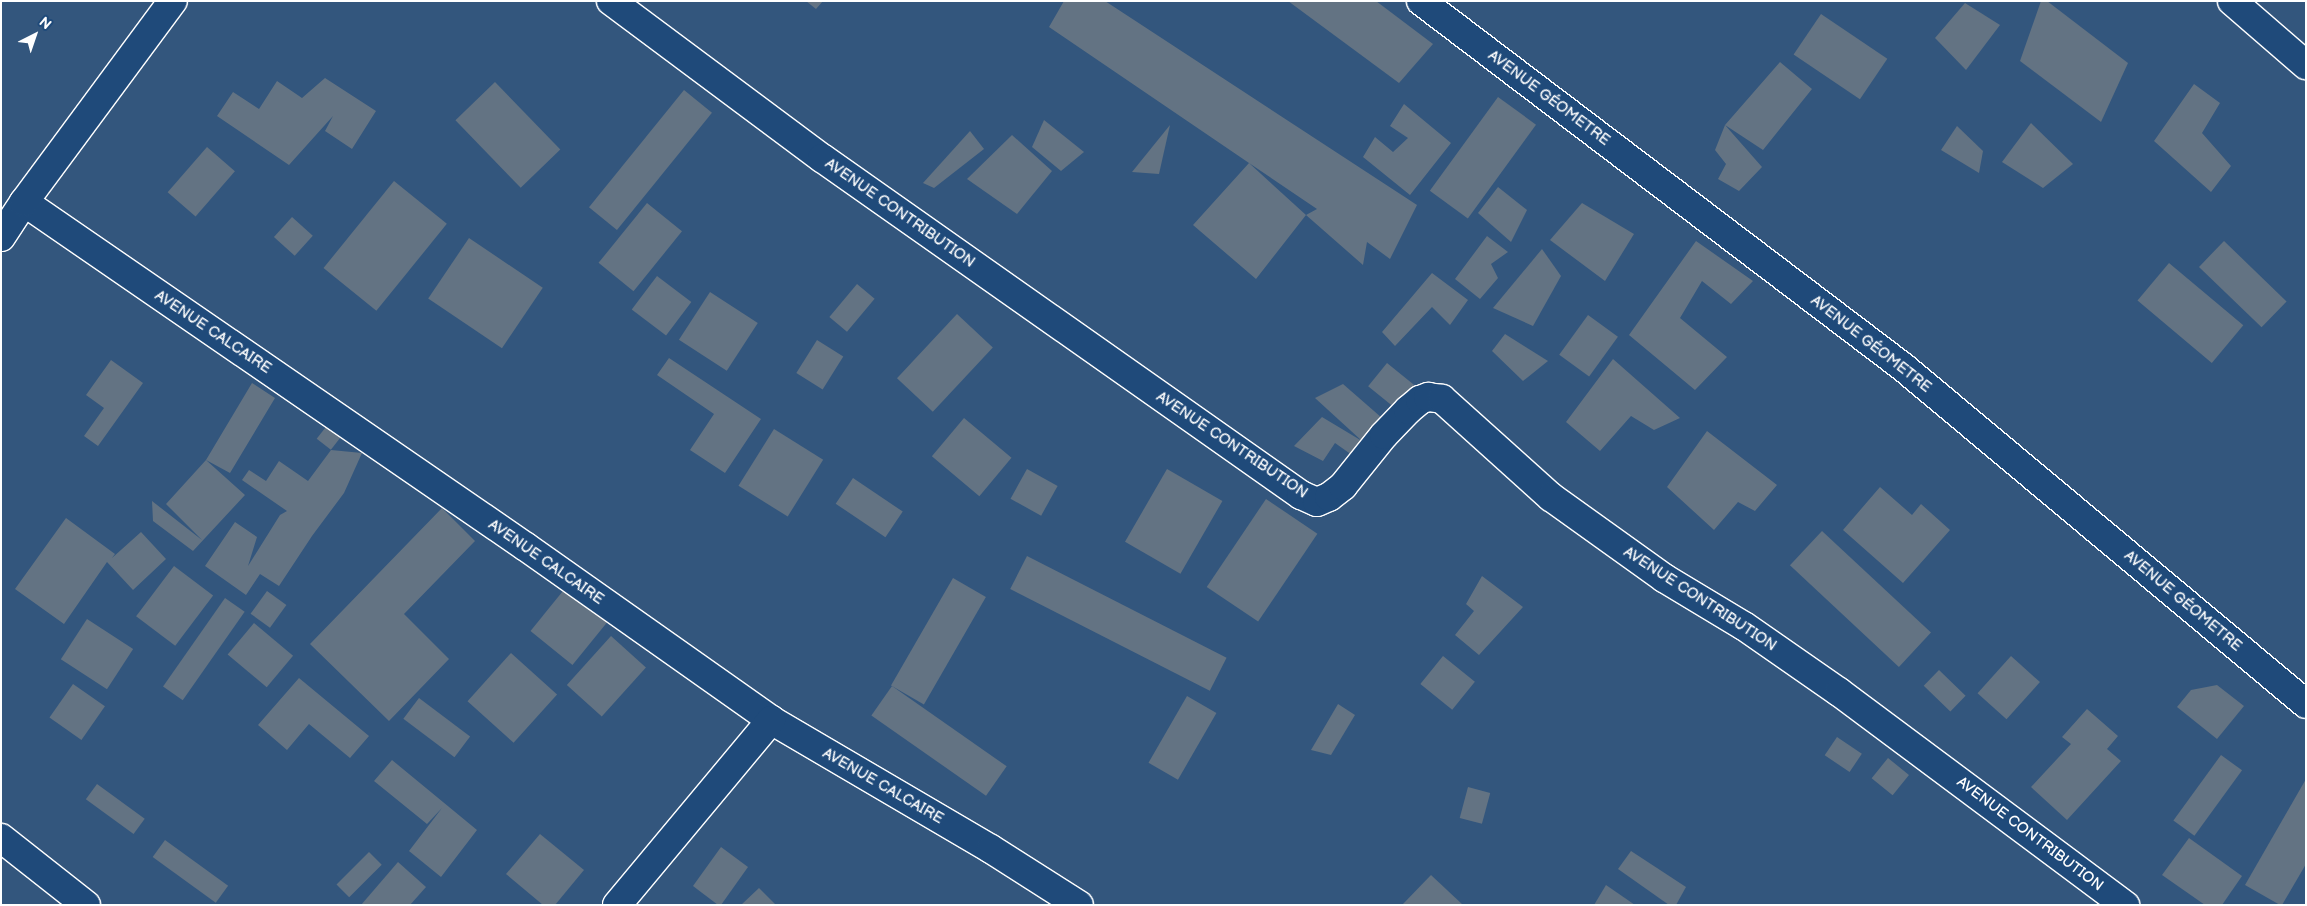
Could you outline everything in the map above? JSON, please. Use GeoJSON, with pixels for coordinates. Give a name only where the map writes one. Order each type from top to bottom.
{"type":"FeatureCollection","features":[{"type":"Feature","properties":{"kind":"street"},"geometry":{"type":"LineString","coordinates":[[1,237],[24,202],[173,1]]}},
{"type":"Feature","properties":{"kind":"street","name":"AVENUE CONTRIBUTION"},"geometry":{"type":"LineString","coordinates":[[611,1],[822,158],[1301,495],[1317,502],[1329,497],[1343,486],[1384,435],[1408,410],[1420,400],[1428,397],[1442,399],[1551,497],[1664,578],[1744,626],[1839,692],[2125,905]]}},
{"type":"Feature","properties":{"kind":"street","name":"AVENUE GÉOMETRE"},"geometry":{"type":"LineString","coordinates":[[1421,1],[1903,367],[2306,704]]}},
{"type":"Feature","properties":{"kind":"street"},"geometry":{"type":"LineString","coordinates":[[2232,1],[2306,65]]}},
{"type":"Feature","properties":{"kind":"street","name":"AVENUE CALCAIRE"},"geometry":{"type":"LineString","coordinates":[[24,202],[518,542],[771,720],[991,849],[1079,905]]}},
{"type":"Feature","properties":{"kind":"street"},"geometry":{"type":"LineString","coordinates":[[617,905],[771,720]]}},
{"type":"Feature","properties":{"kind":"street"},"geometry":{"type":"LineString","coordinates":[[1,838],[86,905]]}},
{"type":"Feature","properties":{"kind":"building"},"geometry":{"type":"Polygon","coordinates":[[[806,1],[823,1],[816,9],[806,1]]]}},
{"type":"Feature","properties":{"kind":"building"},"geometry":{"type":"Polygon","coordinates":[[[1064,1],[1105,1],[1417,205],[1390,259],[1367,242],[1363,265],[1306,215],[1317,209],[1049,27],[1064,1]]]}},
{"type":"Feature","properties":{"kind":"building"},"geometry":{"type":"Polygon","coordinates":[[[1288,1],[1376,1],[1433,44],[1399,83],[1288,1]]]}},
{"type":"Feature","properties":{"kind":"building"},"geometry":{"type":"Polygon","coordinates":[[[2041,1],[2047,1],[2128,63],[2101,122],[2020,61],[2041,1]]]}},
{"type":"Feature","properties":{"kind":"building"},"geometry":{"type":"Polygon","coordinates":[[[1965,3],[2000,25],[1966,70],[1935,38],[1965,3]]]}},
{"type":"Feature","properties":{"kind":"building"},"geometry":{"type":"Polygon","coordinates":[[[1821,14],[1887,59],[1860,99],[1794,55],[1821,14]]]}},
{"type":"Feature","properties":{"kind":"building"},"geometry":{"type":"Polygon","coordinates":[[[1780,62],[1812,89],[1763,150],[1725,125],[1780,62]]]}},
{"type":"Feature","properties":{"kind":"building"},"geometry":{"type":"Polygon","coordinates":[[[325,78],[376,111],[352,149],[325,131],[333,116],[289,165],[217,116],[233,92],[259,109],[277,81],[302,98],[325,78]]]}},
{"type":"Feature","properties":{"kind":"building"},"geometry":{"type":"Polygon","coordinates":[[[495,82],[560,150],[521,188],[455,120],[495,82]]]}},
{"type":"Feature","properties":{"kind":"building"},"geometry":{"type":"Polygon","coordinates":[[[2194,84],[2220,103],[2202,133],[2231,166],[2211,192],[2154,141],[2194,84]]]}},
{"type":"Feature","properties":{"kind":"building"},"geometry":{"type":"Polygon","coordinates":[[[684,90],[712,113],[617,230],[589,207],[684,90]]]}},
{"type":"Feature","properties":{"kind":"building"},"geometry":{"type":"Polygon","coordinates":[[[1498,97],[1536,125],[1468,218],[1430,191],[1498,97]]]}},
{"type":"Feature","properties":{"kind":"building"},"geometry":{"type":"Polygon","coordinates":[[[1404,104],[1451,143],[1410,195],[1363,157],[1375,137],[1393,152],[1408,138],[1390,126],[1404,104]]]}},
{"type":"Feature","properties":{"kind":"building"},"geometry":{"type":"Polygon","coordinates":[[[1044,120],[1084,152],[1061,171],[1032,147],[1044,120]]]}},
{"type":"Feature","properties":{"kind":"building"},"geometry":{"type":"Polygon","coordinates":[[[2031,123],[2073,164],[2043,188],[2002,162],[2031,123]]]}},
{"type":"Feature","properties":{"kind":"building"},"geometry":{"type":"Polygon","coordinates":[[[1170,125],[1159,174],[1132,172],[1170,125]]]}},
{"type":"Feature","properties":{"kind":"building"},"geometry":{"type":"Polygon","coordinates":[[[1725,125],[1762,167],[1739,191],[1718,179],[1726,164],[1715,150],[1725,125]]]}},
{"type":"Feature","properties":{"kind":"building"},"geometry":{"type":"Polygon","coordinates":[[[1957,126],[1983,151],[1979,173],[1941,150],[1957,126]]]}},
{"type":"Feature","properties":{"kind":"building"},"geometry":{"type":"Polygon","coordinates":[[[970,131],[984,149],[934,188],[923,183],[970,131]]]}},
{"type":"Feature","properties":{"kind":"building"},"geometry":{"type":"Polygon","coordinates":[[[1012,135],[1052,171],[1017,214],[967,179],[1012,135]]]}},
{"type":"Feature","properties":{"kind":"building"},"geometry":{"type":"Polygon","coordinates":[[[207,147],[235,171],[196,217],[168,192],[207,147]]]}},
{"type":"Feature","properties":{"kind":"building"},"geometry":{"type":"Polygon","coordinates":[[[1249,163],[1306,215],[1256,279],[1193,225],[1249,163]]]}},
{"type":"Feature","properties":{"kind":"building"},"geometry":{"type":"Polygon","coordinates":[[[394,181],[447,224],[376,311],[324,268],[394,181]]]}},
{"type":"Feature","properties":{"kind":"building"},"geometry":{"type":"Polygon","coordinates":[[[1498,187],[1527,210],[1511,242],[1478,213],[1498,187]]]}},
{"type":"Feature","properties":{"kind":"building"},"geometry":{"type":"Polygon","coordinates":[[[647,203],[682,231],[634,291],[599,263],[647,203]]]}},
{"type":"Feature","properties":{"kind":"building"},"geometry":{"type":"Polygon","coordinates":[[[1582,203],[1634,234],[1605,281],[1550,240],[1582,203]]]}},
{"type":"Feature","properties":{"kind":"building"},"geometry":{"type":"Polygon","coordinates":[[[292,217],[313,236],[295,256],[274,237],[292,217]]]}},
{"type":"Feature","properties":{"kind":"building"},"geometry":{"type":"Polygon","coordinates":[[[1487,236],[1508,252],[1491,264],[1498,278],[1480,299],[1455,279],[1487,236]]]}},
{"type":"Feature","properties":{"kind":"building"},"geometry":{"type":"Polygon","coordinates":[[[469,238],[543,288],[502,348],[428,299],[469,238]]]}},
{"type":"Feature","properties":{"kind":"building"},"geometry":{"type":"Polygon","coordinates":[[[1696,241],[1753,281],[1731,304],[1702,281],[1680,318],[1727,357],[1695,390],[1629,335],[1696,241]]]}},
{"type":"Feature","properties":{"kind":"building"},"geometry":{"type":"Polygon","coordinates":[[[2224,241],[2287,301],[2262,327],[2199,267],[2224,241]]]}},
{"type":"Feature","properties":{"kind":"building"},"geometry":{"type":"Polygon","coordinates":[[[1542,249],[1561,276],[1533,326],[1493,308],[1542,249]]]}},
{"type":"Feature","properties":{"kind":"building"},"geometry":{"type":"Polygon","coordinates":[[[2169,263],[2243,325],[2212,363],[2138,301],[2169,263]]]}},
{"type":"Feature","properties":{"kind":"building"},"geometry":{"type":"Polygon","coordinates":[[[1432,273],[1468,300],[1450,325],[1432,307],[1395,346],[1382,332],[1432,273]]]}},
{"type":"Feature","properties":{"kind":"building"},"geometry":{"type":"Polygon","coordinates":[[[657,276],[691,302],[666,335],[632,310],[657,276]]]}},
{"type":"Feature","properties":{"kind":"building"},"geometry":{"type":"Polygon","coordinates":[[[857,284],[875,299],[847,332],[829,317],[857,284]]]}},
{"type":"Feature","properties":{"kind":"building"},"geometry":{"type":"Polygon","coordinates":[[[710,292],[758,323],[727,371],[679,340],[710,292]]]}},
{"type":"Feature","properties":{"kind":"building"},"geometry":{"type":"Polygon","coordinates":[[[957,314],[993,347],[933,412],[897,378],[957,314]]]}},
{"type":"Feature","properties":{"kind":"building"},"geometry":{"type":"Polygon","coordinates":[[[1588,315],[1618,337],[1589,376],[1559,355],[1588,315]]]}},
{"type":"Feature","properties":{"kind":"building"},"geometry":{"type":"Polygon","coordinates":[[[1505,334],[1548,361],[1523,381],[1492,351],[1505,334]]]}},
{"type":"Feature","properties":{"kind":"building"},"geometry":{"type":"Polygon","coordinates":[[[817,340],[843,356],[823,390],[796,373],[817,340]]]}},
{"type":"Feature","properties":{"kind":"building"},"geometry":{"type":"Polygon","coordinates":[[[669,358],[761,419],[725,473],[690,450],[714,414],[657,375],[669,358]]]}},
{"type":"Feature","properties":{"kind":"building"},"geometry":{"type":"Polygon","coordinates":[[[1613,359],[1680,418],[1654,430],[1631,416],[1600,451],[1566,422],[1613,359]]]}},
{"type":"Feature","properties":{"kind":"building"},"geometry":{"type":"Polygon","coordinates":[[[111,360],[143,383],[98,446],[84,436],[104,408],[86,395],[111,360]]]}},
{"type":"Feature","properties":{"kind":"building"},"geometry":{"type":"Polygon","coordinates":[[[1387,363],[1414,385],[1395,408],[1368,386],[1387,363]]]}},
{"type":"Feature","properties":{"kind":"building"},"geometry":{"type":"Polygon","coordinates":[[[252,383],[275,398],[230,473],[206,460],[252,383]]]}},
{"type":"Feature","properties":{"kind":"building"},"geometry":{"type":"Polygon","coordinates":[[[1343,384],[1382,418],[1362,441],[1315,398],[1343,384]]]}},
{"type":"Feature","properties":{"kind":"building"},"geometry":{"type":"Polygon","coordinates":[[[1322,417],[1362,441],[1352,455],[1335,443],[1323,461],[1294,446],[1322,417]]]}},
{"type":"Feature","properties":{"kind":"building"},"geometry":{"type":"Polygon","coordinates":[[[964,418],[1011,458],[979,496],[932,456],[964,418]]]}},
{"type":"Feature","properties":{"kind":"building"},"geometry":{"type":"Polygon","coordinates":[[[329,423],[343,434],[331,450],[317,439],[329,423]]]}},
{"type":"Feature","properties":{"kind":"building"},"geometry":{"type":"Polygon","coordinates":[[[774,429],[823,460],[788,517],[738,486],[774,429]]]}},
{"type":"Feature","properties":{"kind":"building"},"geometry":{"type":"Polygon","coordinates":[[[1707,431],[1777,485],[1755,511],[1738,502],[1714,530],[1667,487],[1707,431]]]}},
{"type":"Feature","properties":{"kind":"building"},"geometry":{"type":"Polygon","coordinates":[[[331,450],[362,453],[344,493],[312,536],[279,586],[260,574],[246,595],[205,566],[235,522],[257,537],[248,566],[280,515],[287,511],[242,480],[249,470],[266,481],[279,461],[308,481],[331,450]]]}},
{"type":"Feature","properties":{"kind":"building"},"geometry":{"type":"Polygon","coordinates":[[[206,460],[245,495],[193,551],[153,521],[152,501],[202,540],[166,504],[206,460]]]}},
{"type":"Feature","properties":{"kind":"building"},"geometry":{"type":"Polygon","coordinates":[[[1027,469],[1058,486],[1041,516],[1011,499],[1027,469]]]}},
{"type":"Feature","properties":{"kind":"building"},"geometry":{"type":"Polygon","coordinates":[[[1167,469],[1222,501],[1180,574],[1125,542],[1167,469]]]}},
{"type":"Feature","properties":{"kind":"building"},"geometry":{"type":"Polygon","coordinates":[[[853,478],[903,512],[885,537],[836,504],[853,478]]]}},
{"type":"Feature","properties":{"kind":"building"},"geometry":{"type":"Polygon","coordinates":[[[1880,487],[1912,515],[1921,504],[1950,530],[1903,583],[1843,530],[1880,487]]]}},
{"type":"Feature","properties":{"kind":"building"},"geometry":{"type":"Polygon","coordinates":[[[1266,499],[1317,534],[1258,622],[1207,587],[1266,499]]]}},
{"type":"Feature","properties":{"kind":"building"},"geometry":{"type":"Polygon","coordinates":[[[442,508],[475,541],[404,614],[449,659],[389,721],[310,644],[442,508]]]}},
{"type":"Feature","properties":{"kind":"building"},"geometry":{"type":"Polygon","coordinates":[[[66,518],[115,554],[112,558],[141,532],[166,559],[133,590],[107,562],[64,624],[15,589],[66,518]]]}},
{"type":"Feature","properties":{"kind":"building"},"geometry":{"type":"Polygon","coordinates":[[[1822,531],[1931,633],[1899,667],[1790,565],[1822,531]]]}},
{"type":"Feature","properties":{"kind":"building"},"geometry":{"type":"Polygon","coordinates":[[[1027,556],[1227,658],[1210,691],[1010,589],[1027,556]]]}},
{"type":"Feature","properties":{"kind":"building"},"geometry":{"type":"Polygon","coordinates":[[[174,566],[213,595],[175,646],[136,616],[174,566]]]}},
{"type":"Feature","properties":{"kind":"building"},"geometry":{"type":"Polygon","coordinates":[[[1482,576],[1523,607],[1479,655],[1455,635],[1474,611],[1466,604],[1482,576]]]}},
{"type":"Feature","properties":{"kind":"building"},"geometry":{"type":"Polygon","coordinates":[[[953,578],[986,597],[924,704],[891,685],[953,578]]]}},
{"type":"Feature","properties":{"kind":"building"},"geometry":{"type":"Polygon","coordinates":[[[567,586],[609,620],[572,665],[530,631],[567,586]]]}},
{"type":"Feature","properties":{"kind":"building"},"geometry":{"type":"Polygon","coordinates":[[[267,591],[286,605],[270,628],[251,614],[267,591]]]}},
{"type":"Feature","properties":{"kind":"building"},"geometry":{"type":"Polygon","coordinates":[[[225,598],[245,612],[183,700],[163,686],[225,598]]]}},
{"type":"Feature","properties":{"kind":"building"},"geometry":{"type":"Polygon","coordinates":[[[87,619],[133,649],[107,689],[61,659],[87,619]]]}},
{"type":"Feature","properties":{"kind":"building"},"geometry":{"type":"Polygon","coordinates":[[[254,623],[293,656],[267,687],[228,654],[254,623]]]}},
{"type":"Feature","properties":{"kind":"building"},"geometry":{"type":"Polygon","coordinates":[[[611,636],[646,667],[602,716],[567,685],[611,636]]]}},
{"type":"Feature","properties":{"kind":"building"},"geometry":{"type":"Polygon","coordinates":[[[511,653],[557,694],[514,743],[468,701],[511,653]]]}},
{"type":"Feature","properties":{"kind":"building"},"geometry":{"type":"Polygon","coordinates":[[[1443,656],[1475,682],[1452,710],[1420,684],[1443,656]]]}},
{"type":"Feature","properties":{"kind":"building"},"geometry":{"type":"Polygon","coordinates":[[[2011,656],[2040,682],[2007,719],[1978,693],[2011,656]]]}},
{"type":"Feature","properties":{"kind":"building"},"geometry":{"type":"Polygon","coordinates":[[[1939,670],[1966,696],[1950,712],[1924,686],[1939,670]]]}},
{"type":"Feature","properties":{"kind":"building"},"geometry":{"type":"Polygon","coordinates":[[[299,678],[369,736],[350,758],[309,724],[287,750],[258,725],[299,678]]]}},
{"type":"Feature","properties":{"kind":"building"},"geometry":{"type":"Polygon","coordinates":[[[73,684],[105,706],[81,740],[49,718],[73,684]]]}},
{"type":"Feature","properties":{"kind":"building"},"geometry":{"type":"Polygon","coordinates":[[[2217,685],[2244,706],[2217,739],[2177,707],[2191,690],[2217,685]]]}},
{"type":"Feature","properties":{"kind":"building"},"geometry":{"type":"Polygon","coordinates":[[[892,686],[1007,766],[986,796],[871,715],[892,686]]]}},
{"type":"Feature","properties":{"kind":"building"},"geometry":{"type":"Polygon","coordinates":[[[1187,696],[1216,713],[1178,780],[1148,763],[1187,696]]]}},
{"type":"Feature","properties":{"kind":"building"},"geometry":{"type":"Polygon","coordinates":[[[419,698],[470,737],[454,757],[403,719],[419,698]]]}},
{"type":"Feature","properties":{"kind":"building"},"geometry":{"type":"Polygon","coordinates":[[[1338,704],[1355,715],[1331,755],[1311,750],[1338,704]]]}},
{"type":"Feature","properties":{"kind":"building"},"geometry":{"type":"Polygon","coordinates":[[[2087,709],[2118,736],[2107,749],[2121,761],[2067,820],[2031,787],[2071,744],[2062,737],[2087,709]]]}},
{"type":"Feature","properties":{"kind":"building"},"geometry":{"type":"Polygon","coordinates":[[[1837,737],[1862,754],[1850,772],[1825,755],[1837,737]]]}},
{"type":"Feature","properties":{"kind":"building"},"geometry":{"type":"Polygon","coordinates":[[[2221,755],[2242,770],[2194,836],[2173,821],[2221,755]]]}},
{"type":"Feature","properties":{"kind":"building"},"geometry":{"type":"Polygon","coordinates":[[[1888,758],[1909,775],[1893,795],[1872,778],[1888,758]]]}},
{"type":"Feature","properties":{"kind":"building"},"geometry":{"type":"Polygon","coordinates":[[[392,760],[477,830],[441,877],[409,851],[442,808],[427,824],[374,781],[392,760]]]}},
{"type":"Feature","properties":{"kind":"building"},"geometry":{"type":"Polygon","coordinates":[[[2306,779],[2306,864],[2282,905],[2280,905],[2245,885],[2306,779]]]}},
{"type":"Feature","properties":{"kind":"building"},"geometry":{"type":"Polygon","coordinates":[[[97,784],[145,819],[134,834],[86,799],[97,784]]]}},
{"type":"Feature","properties":{"kind":"building"},"geometry":{"type":"Polygon","coordinates":[[[1468,787],[1490,793],[1482,824],[1460,818],[1468,787]]]}},
{"type":"Feature","properties":{"kind":"building"},"geometry":{"type":"Polygon","coordinates":[[[540,834],[584,870],[555,905],[543,905],[506,874],[540,834]]]}},
{"type":"Feature","properties":{"kind":"building"},"geometry":{"type":"Polygon","coordinates":[[[2189,838],[2242,876],[2222,905],[2205,905],[2162,875],[2189,838]]]}},
{"type":"Feature","properties":{"kind":"building"},"geometry":{"type":"Polygon","coordinates":[[[165,840],[228,886],[216,903],[153,857],[165,840]]]}},
{"type":"Feature","properties":{"kind":"building"},"geometry":{"type":"Polygon","coordinates":[[[721,847],[748,867],[721,905],[718,905],[693,886],[721,847]]]}},
{"type":"Feature","properties":{"kind":"building"},"geometry":{"type":"Polygon","coordinates":[[[1631,851],[1686,887],[1676,905],[1669,905],[1618,869],[1631,851]]]}},
{"type":"Feature","properties":{"kind":"building"},"geometry":{"type":"Polygon","coordinates":[[[369,852],[382,865],[349,897],[336,885],[369,852]]]}},
{"type":"Feature","properties":{"kind":"building"},"geometry":{"type":"Polygon","coordinates":[[[398,862],[426,887],[410,905],[361,905],[398,862]]]}},
{"type":"Feature","properties":{"kind":"building"},"geometry":{"type":"Polygon","coordinates":[[[1431,875],[1463,905],[1402,905],[1431,875]]]}},
{"type":"Feature","properties":{"kind":"building"},"geometry":{"type":"Polygon","coordinates":[[[1606,885],[1635,905],[1594,905],[1606,885]]]}},
{"type":"Feature","properties":{"kind":"building"},"geometry":{"type":"Polygon","coordinates":[[[759,888],[776,905],[741,905],[759,888]]]}}]}
